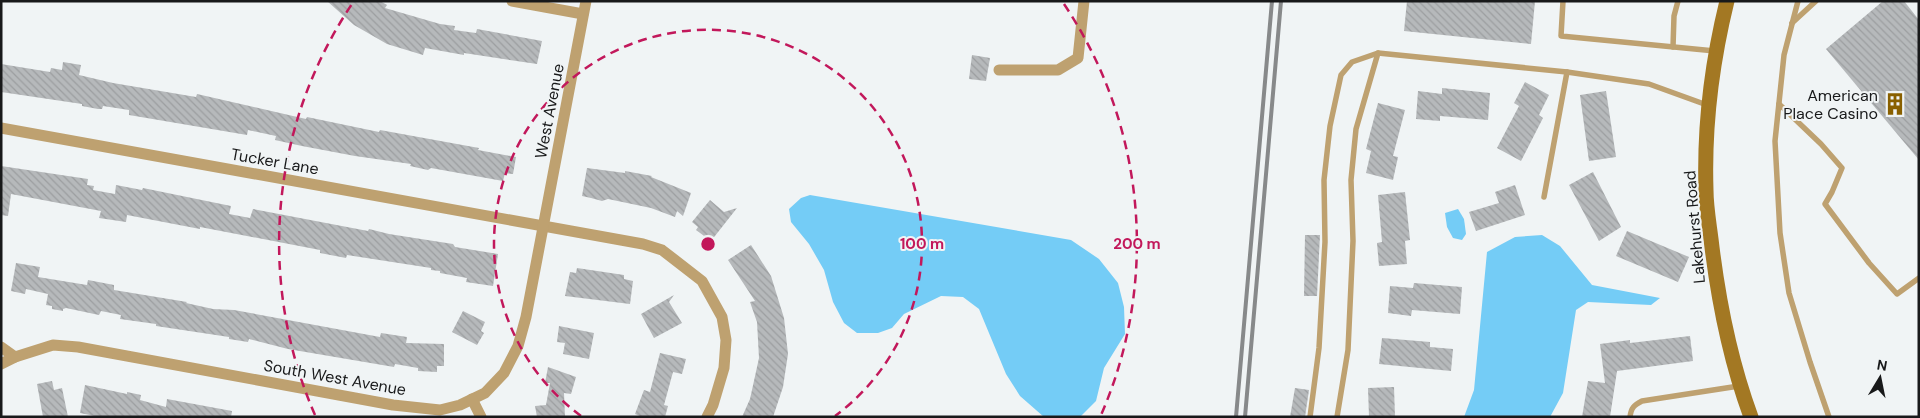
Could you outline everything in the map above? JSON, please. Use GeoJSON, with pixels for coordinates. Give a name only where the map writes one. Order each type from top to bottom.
{"type":"FeatureCollection","features":[{"type":"Feature","properties":{"kind":"street"},"geometry":{"type":"LineString","coordinates":[[512,1],[583,14]]}},
{"type":"Feature","properties":{"kind":"street","name":"West Avenue"},"geometry":{"type":"LineString","coordinates":[[543,226],[586,1]]}},
{"type":"Feature","properties":{"kind":"street"},"geometry":{"type":"LineString","coordinates":[[999,70],[1058,70],[1078,58],[1084,1]]}},
{"type":"Feature","properties":{"kind":"street","name":"Lakehurst Road"},"geometry":{"type":"LineString","coordinates":[[1727,1],[1717,52],[1710,106],[1706,191],[1717,290],[1740,386],[1751,417]]}},
{"type":"Feature","properties":{"kind":"street","name":"Tucker Lane"},"geometry":{"type":"LineString","coordinates":[[1,128],[643,244],[662,250],[702,281],[722,317],[726,340],[724,368],[707,417]]}},
{"type":"Feature","properties":{"kind":"street","name":"South West Avenue"},"geometry":{"type":"LineString","coordinates":[[1,364],[15,357],[53,345],[78,347],[393,405],[440,410],[460,405],[485,393],[504,373],[518,346],[526,317],[543,226]]}},
{"type":"Feature","properties":{"kind":"street"},"geometry":{"type":"LineString","coordinates":[[1,347],[15,357]]}},
{"type":"Feature","properties":{"kind":"street"},"geometry":{"type":"LineString","coordinates":[[472,399],[482,417]]}},
{"type":"Feature","properties":{"kind":"lane"},"geometry":{"type":"LineString","coordinates":[[1563,1],[1561,36],[1717,52]]}},
{"type":"Feature","properties":{"kind":"lane"},"geometry":{"type":"LineString","coordinates":[[1673,47],[1674,16],[1678,1]]}},
{"type":"Feature","properties":{"kind":"lane"},"geometry":{"type":"LineString","coordinates":[[1798,1],[1784,56],[1775,141],[1780,233],[1785,276],[1810,362],[1829,417]]}},
{"type":"Feature","properties":{"kind":"lane"},"geometry":{"type":"LineString","coordinates":[[1792,23],[1816,1]]}},
{"type":"Feature","properties":{"kind":"lane"},"geometry":{"type":"LineString","coordinates":[[1310,417],[1319,348],[1325,242],[1324,180],[1330,126],[1341,76],[1352,62],[1378,53],[1567,72],[1649,84],[1710,106]]}},
{"type":"Feature","properties":{"kind":"lane"},"geometry":{"type":"LineString","coordinates":[[1337,417],[1348,350],[1353,241],[1351,180],[1356,128],[1378,53]]}},
{"type":"Feature","properties":{"kind":"lane"},"geometry":{"type":"LineString","coordinates":[[1544,197],[1567,72]]}},
{"type":"Feature","properties":{"kind":"lane"},"geometry":{"type":"LineString","coordinates":[[1779,104],[1821,144],[1842,168],[1825,204],[1869,264],[1897,294],[1919,278]]}},
{"type":"Feature","properties":{"kind":"lane"},"geometry":{"type":"LineString","coordinates":[[1630,417],[1630,410],[1634,405],[1642,401],[1740,386]]}},
{"type":"Feature","properties":{"kind":"water"},"geometry":{"type":"Polygon","coordinates":[[[810,195],[1071,240],[1099,259],[1118,283],[1124,307],[1125,334],[1104,368],[1096,401],[1080,417],[1044,417],[1020,396],[1006,374],[979,309],[963,297],[941,296],[904,314],[892,328],[878,333],[857,333],[844,323],[833,302],[824,270],[809,244],[791,222],[789,209],[801,198],[810,195]]]}},
{"type":"Feature","properties":{"kind":"water"},"geometry":{"type":"Polygon","coordinates":[[[1458,209],[1464,219],[1466,234],[1462,240],[1453,238],[1447,227],[1445,213],[1458,209]]]}},
{"type":"Feature","properties":{"kind":"water"},"geometry":{"type":"Polygon","coordinates":[[[1542,235],[1560,246],[1592,285],[1660,298],[1651,305],[1588,302],[1576,310],[1563,393],[1550,417],[1464,417],[1474,390],[1487,252],[1515,237],[1542,235]]]}},
{"type":"Feature","properties":{"kind":"building"},"geometry":{"type":"Polygon","coordinates":[[[327,1],[380,1],[387,5],[385,8],[440,24],[455,26],[454,30],[476,33],[477,29],[542,41],[537,64],[425,48],[423,55],[387,44],[354,25],[327,1]]]}},
{"type":"Feature","properties":{"kind":"building"},"geometry":{"type":"Polygon","coordinates":[[[1407,1],[1535,1],[1531,44],[1404,31],[1407,1]]]}},
{"type":"Feature","properties":{"kind":"building","name":"American Place Casino"},"geometry":{"type":"Polygon","coordinates":[[[1883,1],[1904,1],[1919,20],[1919,160],[1826,49],[1883,1]]]}},
{"type":"Feature","properties":{"kind":"building"},"geometry":{"type":"Polygon","coordinates":[[[972,55],[990,58],[986,81],[969,79],[972,55]]]}},
{"type":"Feature","properties":{"kind":"building"},"geometry":{"type":"Polygon","coordinates":[[[63,62],[81,65],[79,75],[113,83],[196,97],[197,94],[306,119],[307,117],[379,132],[380,130],[479,148],[478,150],[516,157],[513,174],[505,173],[503,181],[431,168],[428,170],[410,166],[411,164],[355,156],[275,140],[276,136],[248,130],[247,135],[129,115],[129,110],[103,106],[102,109],[98,109],[82,106],[82,104],[1,92],[1,64],[50,72],[51,68],[62,70],[63,62]]]}},
{"type":"Feature","properties":{"kind":"building"},"geometry":{"type":"Polygon","coordinates":[[[1525,82],[1549,95],[1539,115],[1543,118],[1521,161],[1497,148],[1519,106],[1514,103],[1525,82]]]}},
{"type":"Feature","properties":{"kind":"building"},"geometry":{"type":"Polygon","coordinates":[[[1442,88],[1490,93],[1488,120],[1440,116],[1440,121],[1416,119],[1418,91],[1442,94],[1442,88]]]}},
{"type":"Feature","properties":{"kind":"building"},"geometry":{"type":"Polygon","coordinates":[[[1606,91],[1616,157],[1589,161],[1580,95],[1606,91]]]}},
{"type":"Feature","properties":{"kind":"building"},"geometry":{"type":"Polygon","coordinates":[[[1378,103],[1405,110],[1393,156],[1398,157],[1393,180],[1366,173],[1371,151],[1366,149],[1378,103]]]}},
{"type":"Feature","properties":{"kind":"building"},"geometry":{"type":"Polygon","coordinates":[[[1,166],[88,179],[87,185],[94,186],[93,190],[115,194],[116,185],[142,190],[143,188],[231,206],[229,214],[250,218],[253,209],[368,231],[369,229],[453,244],[455,247],[498,254],[493,286],[466,282],[467,278],[440,273],[440,271],[431,270],[431,268],[347,255],[346,258],[320,253],[320,250],[200,227],[200,229],[127,215],[126,222],[99,218],[101,211],[11,194],[8,216],[1,215],[1,166]]]}},
{"type":"Feature","properties":{"kind":"building"},"geometry":{"type":"Polygon","coordinates":[[[587,168],[625,173],[625,171],[652,176],[691,193],[683,216],[677,211],[675,217],[651,208],[582,196],[587,168]]]}},
{"type":"Feature","properties":{"kind":"building"},"geometry":{"type":"Polygon","coordinates":[[[1593,172],[1621,227],[1599,241],[1569,185],[1593,172]]]}},
{"type":"Feature","properties":{"kind":"building"},"geometry":{"type":"Polygon","coordinates":[[[1515,185],[1525,215],[1476,231],[1469,212],[1499,203],[1495,192],[1515,185]]]}},
{"type":"Feature","properties":{"kind":"building"},"geometry":{"type":"Polygon","coordinates":[[[1405,192],[1410,240],[1405,241],[1407,264],[1379,266],[1377,243],[1382,242],[1378,195],[1405,192]]]}},
{"type":"Feature","properties":{"kind":"building"},"geometry":{"type":"Polygon","coordinates":[[[710,200],[724,212],[737,208],[711,241],[696,230],[698,227],[692,222],[710,200]]]}},
{"type":"Feature","properties":{"kind":"building"},"geometry":{"type":"Polygon","coordinates":[[[1627,231],[1689,257],[1678,282],[1616,256],[1627,231]]]}},
{"type":"Feature","properties":{"kind":"building"},"geometry":{"type":"Polygon","coordinates":[[[1305,235],[1320,235],[1317,296],[1304,296],[1305,235]]]}},
{"type":"Feature","properties":{"kind":"building"},"geometry":{"type":"Polygon","coordinates":[[[751,245],[771,276],[784,318],[788,354],[783,387],[773,417],[742,417],[750,399],[759,358],[757,322],[750,302],[755,301],[728,260],[751,245]]]}},
{"type":"Feature","properties":{"kind":"building"},"geometry":{"type":"Polygon","coordinates":[[[16,263],[40,267],[38,277],[87,285],[88,280],[114,285],[114,290],[187,302],[213,309],[234,310],[380,337],[381,333],[407,337],[406,343],[444,344],[444,366],[437,366],[437,372],[418,371],[418,368],[395,364],[394,367],[288,349],[249,339],[248,342],[229,339],[229,337],[156,326],[156,324],[120,319],[121,315],[101,311],[99,315],[66,308],[63,311],[52,309],[52,306],[46,305],[48,294],[26,289],[25,294],[11,291],[16,263]]]}},
{"type":"Feature","properties":{"kind":"building"},"geometry":{"type":"Polygon","coordinates":[[[577,268],[624,275],[624,279],[633,281],[630,304],[565,296],[570,272],[576,273],[577,268]]]}},
{"type":"Feature","properties":{"kind":"building"},"geometry":{"type":"Polygon","coordinates":[[[1414,283],[1462,287],[1460,314],[1412,310],[1411,316],[1388,313],[1390,286],[1413,288],[1414,283]]]}},
{"type":"Feature","properties":{"kind":"building"},"geometry":{"type":"Polygon","coordinates":[[[674,295],[669,302],[682,323],[654,338],[641,314],[674,295]]]}},
{"type":"Feature","properties":{"kind":"building"},"geometry":{"type":"Polygon","coordinates":[[[463,311],[485,322],[481,331],[484,333],[477,345],[452,332],[463,311]]]}},
{"type":"Feature","properties":{"kind":"building"},"geometry":{"type":"Polygon","coordinates":[[[559,326],[594,333],[589,359],[563,354],[565,343],[557,342],[559,326]]]}},
{"type":"Feature","properties":{"kind":"building"},"geometry":{"type":"Polygon","coordinates":[[[1690,336],[1693,361],[1617,371],[1610,417],[1582,417],[1588,381],[1605,383],[1600,344],[1630,340],[1630,343],[1690,336]]]}},
{"type":"Feature","properties":{"kind":"building"},"geometry":{"type":"Polygon","coordinates":[[[1382,338],[1430,342],[1430,347],[1453,349],[1451,371],[1379,364],[1382,338]]]}},
{"type":"Feature","properties":{"kind":"building"},"geometry":{"type":"Polygon","coordinates":[[[660,353],[686,359],[682,374],[673,372],[664,405],[668,406],[665,417],[642,417],[635,414],[644,390],[650,392],[660,353]]]}},
{"type":"Feature","properties":{"kind":"building"},"geometry":{"type":"Polygon","coordinates":[[[548,367],[576,377],[571,394],[564,393],[565,417],[537,417],[535,406],[546,405],[550,383],[545,383],[548,367]]]}},
{"type":"Feature","properties":{"kind":"building"},"geometry":{"type":"Polygon","coordinates":[[[52,381],[54,390],[62,388],[68,417],[43,417],[37,384],[52,381]]]}},
{"type":"Feature","properties":{"kind":"building"},"geometry":{"type":"Polygon","coordinates":[[[85,385],[141,395],[140,400],[166,407],[167,399],[232,411],[231,417],[100,417],[80,413],[85,385]]]}},
{"type":"Feature","properties":{"kind":"building"},"geometry":{"type":"Polygon","coordinates":[[[1394,387],[1395,417],[1369,417],[1368,388],[1394,387]]]}},
{"type":"Feature","properties":{"kind":"building"},"geometry":{"type":"Polygon","coordinates":[[[1295,388],[1309,390],[1305,417],[1290,417],[1295,388]]]}},
{"type":"Feature","properties":{"kind":"railway"},"geometry":{"type":"LineString","coordinates":[[1236,417],[1272,1]]}},
{"type":"Feature","properties":{"kind":"railway"},"geometry":{"type":"LineString","coordinates":[[1245,417],[1281,1]]}},
{"type":"Feature","properties":{"kind":"place","name":"American Place Casino"},"geometry":{"type":"Point","coordinates":[1895,104]}}]}
